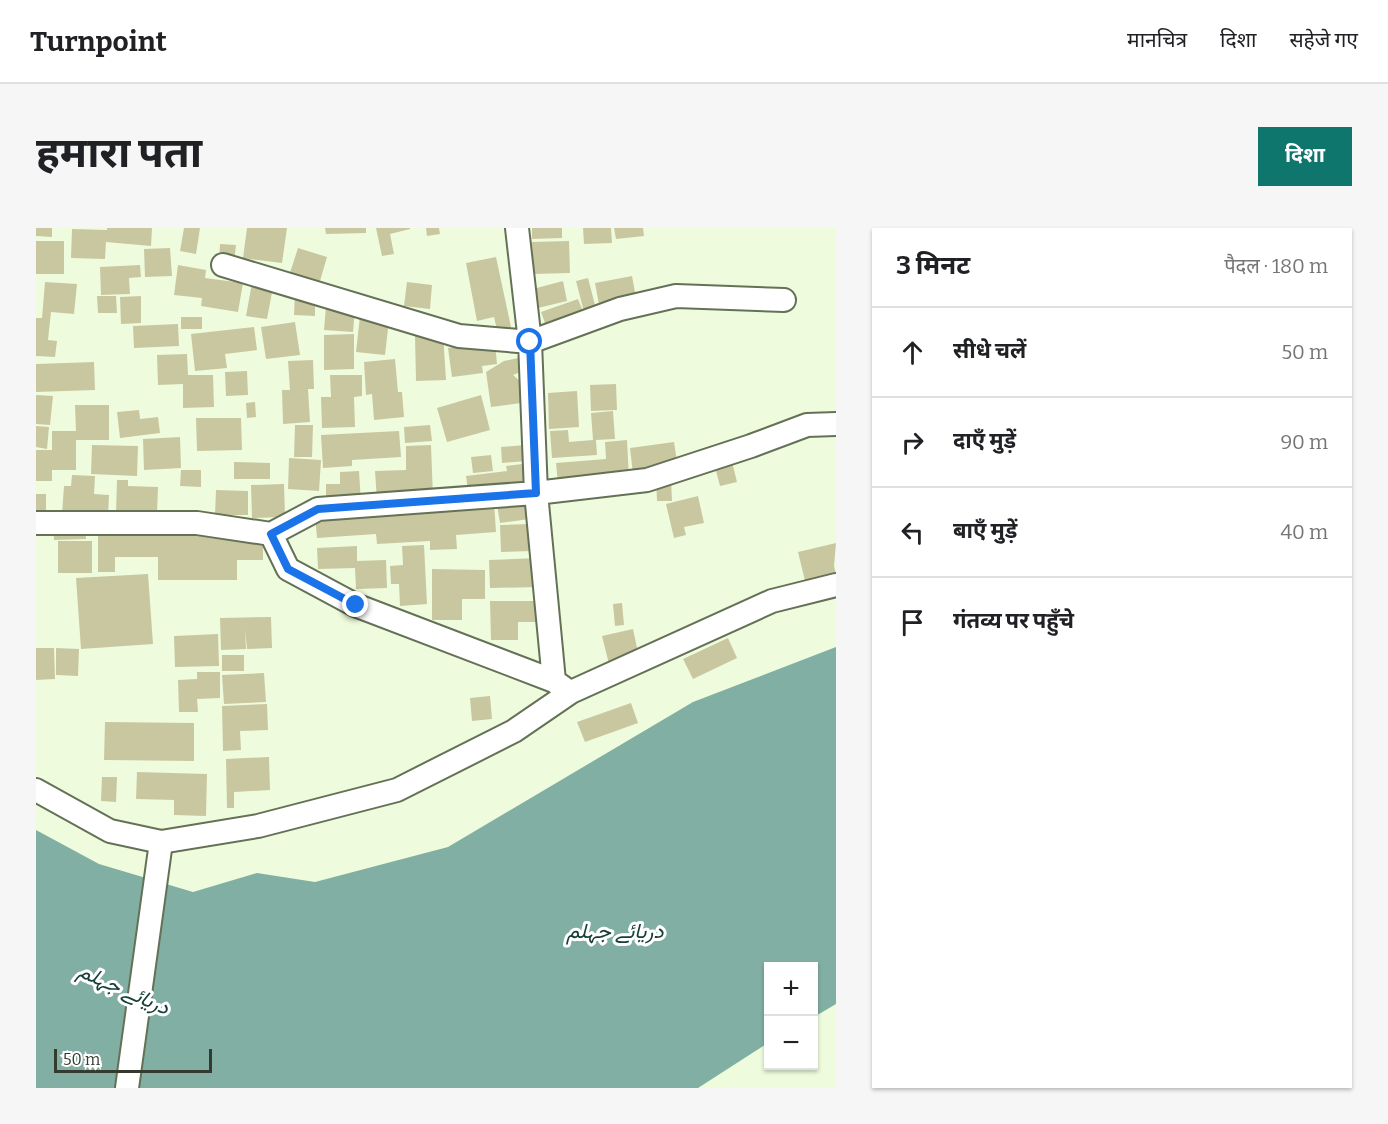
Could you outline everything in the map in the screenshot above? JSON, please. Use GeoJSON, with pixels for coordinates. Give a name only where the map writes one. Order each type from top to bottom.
{"type":"FeatureCollection","features":[{"type":"Feature","properties":{"kind":"street"},"geometry":{"type":"LineString","coordinates":[[517,228],[530,342],[536,493],[562,686]]}},
{"type":"Feature","properties":{"kind":"street"},"geometry":{"type":"LineString","coordinates":[[223,265],[459,336],[530,342],[620,309],[676,296],[784,300]]}},
{"type":"Feature","properties":{"kind":"street"},"geometry":{"type":"LineString","coordinates":[[36,523],[197,523],[271,534],[318,509],[536,493],[647,480],[807,425],[836,424]]}},
{"type":"Feature","properties":{"kind":"street"},"geometry":{"type":"LineString","coordinates":[[271,534],[288,569],[356,605],[562,686]]}},
{"type":"Feature","properties":{"kind":"street"},"geometry":{"type":"LineString","coordinates":[[36,790],[110,831],[161,842],[258,826],[397,790],[514,731],[562,686],[772,601],[836,585]]}},
{"type":"Feature","properties":{"kind":"street"},"geometry":{"type":"LineString","coordinates":[[127,1088],[161,842]]}},
{"type":"Feature","properties":{"kind":"water","name":"دریائے جہلم"},"geometry":{"type":"Polygon","coordinates":[[[836,647],[836,1004],[818,1015],[818,962],[764,962],[764,1046],[698,1088],[36,1088],[36,830],[99,864],[193,892],[257,873],[315,882],[448,847],[693,702],[836,647]]]}},
{"type":"Feature","properties":{"kind":"building"},"geometry":{"type":"Polygon","coordinates":[[[36,228],[52,228],[52,237],[36,236],[36,228]]]}},
{"type":"Feature","properties":{"kind":"building"},"geometry":{"type":"Polygon","coordinates":[[[107,228],[152,228],[151,246],[106,242],[105,259],[71,258],[72,229],[107,230],[107,228]]]}},
{"type":"Feature","properties":{"kind":"building"},"geometry":{"type":"Polygon","coordinates":[[[184,228],[200,228],[196,254],[180,251],[184,228]]]}},
{"type":"Feature","properties":{"kind":"building"},"geometry":{"type":"Polygon","coordinates":[[[247,228],[287,228],[282,263],[243,258],[247,228]]]}},
{"type":"Feature","properties":{"kind":"building"},"geometry":{"type":"Polygon","coordinates":[[[325,228],[366,228],[366,233],[326,234],[325,228]]]}},
{"type":"Feature","properties":{"kind":"building"},"geometry":{"type":"Polygon","coordinates":[[[376,228],[410,229],[390,234],[394,254],[382,256],[376,228]]]}},
{"type":"Feature","properties":{"kind":"building"},"geometry":{"type":"Polygon","coordinates":[[[426,228],[439,228],[440,234],[427,236],[426,228]]]}},
{"type":"Feature","properties":{"kind":"building"},"geometry":{"type":"Polygon","coordinates":[[[532,228],[562,228],[562,238],[532,239],[532,228]]]}},
{"type":"Feature","properties":{"kind":"building"},"geometry":{"type":"Polygon","coordinates":[[[583,228],[611,228],[612,243],[584,244],[583,228]]]}},
{"type":"Feature","properties":{"kind":"building"},"geometry":{"type":"Polygon","coordinates":[[[614,228],[643,228],[644,236],[616,239],[614,228]]]}},
{"type":"Feature","properties":{"kind":"building"},"geometry":{"type":"Polygon","coordinates":[[[36,241],[64,241],[64,274],[36,274],[36,241]]]}},
{"type":"Feature","properties":{"kind":"building"},"geometry":{"type":"Polygon","coordinates":[[[569,241],[570,273],[533,274],[532,242],[569,241]]]}},
{"type":"Feature","properties":{"kind":"building"},"geometry":{"type":"Polygon","coordinates":[[[220,244],[236,245],[234,262],[219,261],[220,244]]]}},
{"type":"Feature","properties":{"kind":"building"},"geometry":{"type":"Polygon","coordinates":[[[170,248],[172,276],[145,277],[144,249],[170,248]]]}},
{"type":"Feature","properties":{"kind":"building"},"geometry":{"type":"Polygon","coordinates":[[[298,248],[327,257],[318,288],[288,279],[298,248]]]}},
{"type":"Feature","properties":{"kind":"building"},"geometry":{"type":"Polygon","coordinates":[[[496,257],[511,327],[497,330],[494,317],[477,321],[466,263],[496,257]]]}},
{"type":"Feature","properties":{"kind":"building"},"geometry":{"type":"Polygon","coordinates":[[[140,265],[141,277],[129,278],[130,294],[101,295],[100,267],[140,265]]]}},
{"type":"Feature","properties":{"kind":"building"},"geometry":{"type":"Polygon","coordinates":[[[178,265],[206,270],[205,278],[243,283],[238,312],[201,306],[202,298],[174,295],[178,265]]]}},
{"type":"Feature","properties":{"kind":"building"},"geometry":{"type":"Polygon","coordinates":[[[632,276],[637,303],[600,310],[595,283],[632,276]]]}},
{"type":"Feature","properties":{"kind":"building"},"geometry":{"type":"Polygon","coordinates":[[[588,278],[596,309],[584,312],[576,281],[588,278]]]}},
{"type":"Feature","properties":{"kind":"building"},"geometry":{"type":"Polygon","coordinates":[[[563,281],[567,301],[538,308],[533,289],[563,281]]]}},
{"type":"Feature","properties":{"kind":"building"},"geometry":{"type":"Polygon","coordinates":[[[45,282],[77,284],[74,314],[51,312],[48,340],[57,341],[55,357],[36,356],[36,318],[42,318],[45,282]]]}},
{"type":"Feature","properties":{"kind":"building"},"geometry":{"type":"Polygon","coordinates":[[[407,282],[432,285],[430,309],[404,306],[407,282]]]}},
{"type":"Feature","properties":{"kind":"building"},"geometry":{"type":"Polygon","coordinates":[[[252,283],[273,287],[267,319],[246,316],[252,283]]]}},
{"type":"Feature","properties":{"kind":"building"},"geometry":{"type":"Polygon","coordinates":[[[295,293],[315,293],[315,316],[294,315],[295,293]]]}},
{"type":"Feature","properties":{"kind":"building"},"geometry":{"type":"Polygon","coordinates":[[[97,296],[116,296],[117,313],[98,313],[97,296]]]}},
{"type":"Feature","properties":{"kind":"building"},"geometry":{"type":"Polygon","coordinates":[[[141,296],[141,323],[121,324],[120,297],[141,296]]]}},
{"type":"Feature","properties":{"kind":"building"},"geometry":{"type":"Polygon","coordinates":[[[578,299],[584,314],[554,325],[552,320],[545,323],[541,312],[578,299]]]}},
{"type":"Feature","properties":{"kind":"building"},"geometry":{"type":"Polygon","coordinates":[[[326,307],[355,309],[353,332],[324,330],[326,307]]]}},
{"type":"Feature","properties":{"kind":"building"},"geometry":{"type":"Polygon","coordinates":[[[360,316],[389,320],[385,355],[356,352],[360,316]]]}},
{"type":"Feature","properties":{"kind":"building"},"geometry":{"type":"Polygon","coordinates":[[[181,317],[202,317],[202,329],[181,329],[181,317]]]}},
{"type":"Feature","properties":{"kind":"building"},"geometry":{"type":"Polygon","coordinates":[[[295,322],[300,355],[266,359],[261,327],[295,322]]]}},
{"type":"Feature","properties":{"kind":"building"},"geometry":{"type":"Polygon","coordinates":[[[178,324],[179,346],[134,348],[133,326],[178,324]]]}},
{"type":"Feature","properties":{"kind":"building"},"geometry":{"type":"Polygon","coordinates":[[[254,327],[257,350],[225,354],[227,368],[195,371],[191,334],[254,327]]]}},
{"type":"Feature","properties":{"kind":"building"},"geometry":{"type":"Polygon","coordinates":[[[354,334],[354,369],[324,370],[324,335],[354,334]]]}},
{"type":"Feature","properties":{"kind":"building"},"geometry":{"type":"Polygon","coordinates":[[[443,334],[446,380],[416,381],[415,336],[443,334]]]}},
{"type":"Feature","properties":{"kind":"building"},"geometry":{"type":"Polygon","coordinates":[[[495,342],[497,364],[482,366],[483,373],[452,377],[448,348],[495,342]]]}},
{"type":"Feature","properties":{"kind":"building"},"geometry":{"type":"Polygon","coordinates":[[[187,354],[188,375],[213,375],[214,407],[183,408],[183,384],[158,385],[157,355],[187,354]]]}},
{"type":"Feature","properties":{"kind":"building"},"geometry":{"type":"Polygon","coordinates":[[[518,358],[518,373],[513,375],[521,382],[521,403],[491,407],[486,372],[504,361],[518,358]]]}},
{"type":"Feature","properties":{"kind":"building"},"geometry":{"type":"Polygon","coordinates":[[[395,359],[398,392],[402,392],[404,417],[374,420],[372,394],[366,395],[364,362],[395,359]]]}},
{"type":"Feature","properties":{"kind":"building"},"geometry":{"type":"Polygon","coordinates":[[[313,360],[314,389],[308,389],[310,422],[283,424],[282,390],[290,390],[288,361],[313,360]]]}},
{"type":"Feature","properties":{"kind":"building"},"geometry":{"type":"Polygon","coordinates":[[[94,362],[95,390],[36,392],[36,364],[94,362]]]}},
{"type":"Feature","properties":{"kind":"building"},"geometry":{"type":"Polygon","coordinates":[[[247,371],[248,395],[226,396],[225,372],[247,371]]]}},
{"type":"Feature","properties":{"kind":"building"},"geometry":{"type":"Polygon","coordinates":[[[330,375],[362,375],[362,396],[354,397],[355,427],[322,428],[321,397],[331,397],[330,375]]]}},
{"type":"Feature","properties":{"kind":"building"},"geometry":{"type":"Polygon","coordinates":[[[616,384],[617,410],[591,411],[590,385],[616,384]]]}},
{"type":"Feature","properties":{"kind":"building"},"geometry":{"type":"Polygon","coordinates":[[[577,391],[579,427],[549,429],[548,393],[577,391]]]}},
{"type":"Feature","properties":{"kind":"building"},"geometry":{"type":"Polygon","coordinates":[[[36,395],[53,396],[50,425],[36,424],[36,395]]]}},
{"type":"Feature","properties":{"kind":"building"},"geometry":{"type":"Polygon","coordinates":[[[481,395],[490,430],[447,442],[437,408],[481,395]]]}},
{"type":"Feature","properties":{"kind":"building"},"geometry":{"type":"Polygon","coordinates":[[[255,402],[256,417],[247,418],[246,403],[255,402]]]}},
{"type":"Feature","properties":{"kind":"building"},"geometry":{"type":"Polygon","coordinates":[[[75,405],[109,405],[109,440],[76,440],[76,470],[52,470],[52,481],[36,481],[36,450],[52,450],[52,431],[76,431],[75,405]]]}},
{"type":"Feature","properties":{"kind":"building"},"geometry":{"type":"Polygon","coordinates":[[[139,410],[140,419],[158,417],[160,433],[120,438],[117,412],[139,410]]]}},
{"type":"Feature","properties":{"kind":"building"},"geometry":{"type":"Polygon","coordinates":[[[613,411],[615,439],[596,440],[597,455],[552,458],[550,431],[568,430],[569,442],[593,440],[591,413],[613,411]]]}},
{"type":"Feature","properties":{"kind":"building"},"geometry":{"type":"Polygon","coordinates":[[[196,418],[241,418],[242,450],[197,451],[196,418]]]}},
{"type":"Feature","properties":{"kind":"building"},"geometry":{"type":"Polygon","coordinates":[[[295,425],[313,425],[312,457],[294,457],[295,425]]]}},
{"type":"Feature","properties":{"kind":"building"},"geometry":{"type":"Polygon","coordinates":[[[430,425],[432,441],[405,443],[404,427],[430,425]]]}},
{"type":"Feature","properties":{"kind":"building"},"geometry":{"type":"Polygon","coordinates":[[[36,426],[49,427],[47,449],[36,447],[36,426]]]}},
{"type":"Feature","properties":{"kind":"building"},"geometry":{"type":"Polygon","coordinates":[[[399,431],[401,457],[352,460],[352,466],[323,468],[321,435],[399,431]]]}},
{"type":"Feature","properties":{"kind":"building"},"geometry":{"type":"Polygon","coordinates":[[[180,437],[181,468],[144,470],[143,439],[180,437]]]}},
{"type":"Feature","properties":{"kind":"building"},"geometry":{"type":"Polygon","coordinates":[[[627,440],[629,478],[558,484],[556,463],[606,459],[605,442],[627,440]]]}},
{"type":"Feature","properties":{"kind":"building"},"geometry":{"type":"Polygon","coordinates":[[[674,442],[678,468],[633,474],[630,448],[674,442]]]}},
{"type":"Feature","properties":{"kind":"building"},"geometry":{"type":"Polygon","coordinates":[[[92,445],[138,446],[137,476],[91,474],[92,445]]]}},
{"type":"Feature","properties":{"kind":"building"},"geometry":{"type":"Polygon","coordinates":[[[431,445],[433,498],[377,500],[375,471],[406,470],[406,446],[431,445]]]}},
{"type":"Feature","properties":{"kind":"building"},"geometry":{"type":"Polygon","coordinates":[[[525,445],[527,461],[502,463],[501,447],[525,445]]]}},
{"type":"Feature","properties":{"kind":"building"},"geometry":{"type":"Polygon","coordinates":[[[491,455],[493,471],[473,473],[471,457],[491,455]]]}},
{"type":"Feature","properties":{"kind":"building"},"geometry":{"type":"Polygon","coordinates":[[[289,458],[321,460],[319,491],[288,489],[289,458]]]}},
{"type":"Feature","properties":{"kind":"building"},"geometry":{"type":"Polygon","coordinates":[[[234,462],[270,463],[270,479],[234,479],[234,462]]]}},
{"type":"Feature","properties":{"kind":"building"},"geometry":{"type":"Polygon","coordinates":[[[732,462],[737,482],[720,486],[715,467],[732,462]]]}},
{"type":"Feature","properties":{"kind":"building"},"geometry":{"type":"Polygon","coordinates":[[[531,463],[534,489],[469,497],[466,476],[507,471],[506,466],[531,463]]]}},
{"type":"Feature","properties":{"kind":"building"},"geometry":{"type":"Polygon","coordinates":[[[181,470],[201,470],[201,487],[180,486],[181,470]]]}},
{"type":"Feature","properties":{"kind":"building"},"geometry":{"type":"Polygon","coordinates":[[[359,471],[361,503],[326,505],[326,484],[340,484],[340,472],[359,471]]]}},
{"type":"Feature","properties":{"kind":"building"},"geometry":{"type":"Polygon","coordinates":[[[72,475],[95,476],[94,494],[109,495],[108,516],[62,514],[64,486],[71,486],[72,475]]]}},
{"type":"Feature","properties":{"kind":"building"},"geometry":{"type":"Polygon","coordinates":[[[656,479],[671,479],[672,501],[657,501],[656,479]]]}},
{"type":"Feature","properties":{"kind":"building"},"geometry":{"type":"Polygon","coordinates":[[[117,480],[128,480],[128,486],[158,487],[157,514],[116,513],[117,480]]]}},
{"type":"Feature","properties":{"kind":"building"},"geometry":{"type":"Polygon","coordinates":[[[284,484],[285,517],[252,518],[251,485],[284,484]]]}},
{"type":"Feature","properties":{"kind":"building"},"geometry":{"type":"Polygon","coordinates":[[[216,490],[248,491],[248,515],[215,515],[216,490]]]}},
{"type":"Feature","properties":{"kind":"building"},"geometry":{"type":"Polygon","coordinates":[[[36,494],[46,494],[46,516],[36,516],[36,494]]]}},
{"type":"Feature","properties":{"kind":"building"},"geometry":{"type":"Polygon","coordinates":[[[532,494],[536,518],[500,523],[496,499],[532,494]]]}},
{"type":"Feature","properties":{"kind":"building"},"geometry":{"type":"Polygon","coordinates":[[[698,496],[704,523],[684,527],[686,535],[674,538],[666,504],[698,496]]]}},
{"type":"Feature","properties":{"kind":"building"},"geometry":{"type":"Polygon","coordinates":[[[494,503],[496,532],[456,535],[457,549],[430,550],[430,541],[377,544],[376,534],[317,538],[315,515],[494,503]]]}},
{"type":"Feature","properties":{"kind":"building"},"geometry":{"type":"Polygon","coordinates":[[[530,524],[532,551],[501,552],[500,525],[530,524]]]}},
{"type":"Feature","properties":{"kind":"building"},"geometry":{"type":"Polygon","coordinates":[[[85,526],[86,539],[54,540],[53,527],[85,526]]]}},
{"type":"Feature","properties":{"kind":"building"},"geometry":{"type":"Polygon","coordinates":[[[158,528],[158,535],[263,534],[263,560],[237,560],[237,580],[158,580],[158,557],[115,557],[115,572],[98,572],[98,529],[158,528]]]}},
{"type":"Feature","properties":{"kind":"building"},"geometry":{"type":"Polygon","coordinates":[[[58,541],[92,541],[92,573],[58,573],[58,541]]]}},
{"type":"Feature","properties":{"kind":"building"},"geometry":{"type":"Polygon","coordinates":[[[836,543],[834,566],[836,575],[806,585],[798,552],[836,543]]]}},
{"type":"Feature","properties":{"kind":"building"},"geometry":{"type":"Polygon","coordinates":[[[424,545],[427,604],[400,606],[399,584],[391,584],[390,566],[403,565],[402,546],[424,545]]]}},
{"type":"Feature","properties":{"kind":"building"},"geometry":{"type":"Polygon","coordinates":[[[357,546],[357,561],[386,560],[387,588],[356,589],[355,568],[318,569],[317,548],[357,546]]]}},
{"type":"Feature","properties":{"kind":"building"},"geometry":{"type":"Polygon","coordinates":[[[538,558],[539,587],[490,588],[489,560],[538,558]]]}},
{"type":"Feature","properties":{"kind":"building"},"geometry":{"type":"Polygon","coordinates":[[[432,569],[485,570],[485,599],[462,599],[462,620],[432,620],[432,569]]]}},
{"type":"Feature","properties":{"kind":"building"},"geometry":{"type":"Polygon","coordinates":[[[148,574],[153,644],[81,649],[76,578],[148,574]]]}},
{"type":"Feature","properties":{"kind":"building"},"geometry":{"type":"Polygon","coordinates":[[[490,601],[540,601],[540,622],[518,622],[518,640],[491,640],[490,601]]]}},
{"type":"Feature","properties":{"kind":"building"},"geometry":{"type":"Polygon","coordinates":[[[622,603],[624,625],[615,626],[613,604],[622,603]]]}},
{"type":"Feature","properties":{"kind":"building"},"geometry":{"type":"Polygon","coordinates":[[[271,617],[272,648],[247,649],[245,629],[246,649],[221,650],[220,618],[271,617]]]}},
{"type":"Feature","properties":{"kind":"building"},"geometry":{"type":"Polygon","coordinates":[[[633,629],[639,657],[609,664],[602,636],[633,629]]]}},
{"type":"Feature","properties":{"kind":"building"},"geometry":{"type":"Polygon","coordinates":[[[218,634],[219,666],[175,667],[174,636],[218,634]]]}},
{"type":"Feature","properties":{"kind":"building"},"geometry":{"type":"Polygon","coordinates":[[[728,638],[737,658],[693,679],[683,659],[728,638]]]}},
{"type":"Feature","properties":{"kind":"building"},"geometry":{"type":"Polygon","coordinates":[[[36,648],[54,648],[55,679],[36,680],[36,648]]]}},
{"type":"Feature","properties":{"kind":"building"},"geometry":{"type":"Polygon","coordinates":[[[56,648],[79,649],[78,676],[56,675],[56,648]]]}},
{"type":"Feature","properties":{"kind":"building"},"geometry":{"type":"Polygon","coordinates":[[[222,655],[244,655],[244,671],[222,671],[222,655]]]}},
{"type":"Feature","properties":{"kind":"building"},"geometry":{"type":"Polygon","coordinates":[[[197,672],[220,672],[220,698],[197,699],[198,712],[179,712],[178,680],[197,679],[197,672]]]}},
{"type":"Feature","properties":{"kind":"building"},"geometry":{"type":"Polygon","coordinates":[[[264,673],[266,702],[224,704],[222,675],[264,673]]]}},
{"type":"Feature","properties":{"kind":"building"},"geometry":{"type":"Polygon","coordinates":[[[490,696],[492,719],[472,721],[470,698],[490,696]]]}},
{"type":"Feature","properties":{"kind":"building"},"geometry":{"type":"Polygon","coordinates":[[[631,703],[638,723],[585,742],[577,722],[631,703]]]}},
{"type":"Feature","properties":{"kind":"building"},"geometry":{"type":"Polygon","coordinates":[[[267,704],[268,730],[240,731],[241,750],[223,751],[222,706],[267,704]]]}},
{"type":"Feature","properties":{"kind":"building"},"geometry":{"type":"Polygon","coordinates":[[[105,722],[194,723],[194,761],[104,760],[105,722]]]}},
{"type":"Feature","properties":{"kind":"building"},"geometry":{"type":"Polygon","coordinates":[[[269,757],[270,790],[234,792],[234,808],[227,808],[226,759],[269,757]]]}},
{"type":"Feature","properties":{"kind":"building"},"geometry":{"type":"Polygon","coordinates":[[[137,772],[207,774],[206,816],[174,815],[174,800],[136,799],[137,772]]]}},
{"type":"Feature","properties":{"kind":"building"},"geometry":{"type":"Polygon","coordinates":[[[102,777],[117,777],[116,802],[101,801],[102,777]]]}},
{"type":"Feature","properties":{"kind":"route"},"geometry":{"type":"LineString","coordinates":[[356,605],[288,569],[271,534],[318,509],[536,493],[530,342]]}}]}
